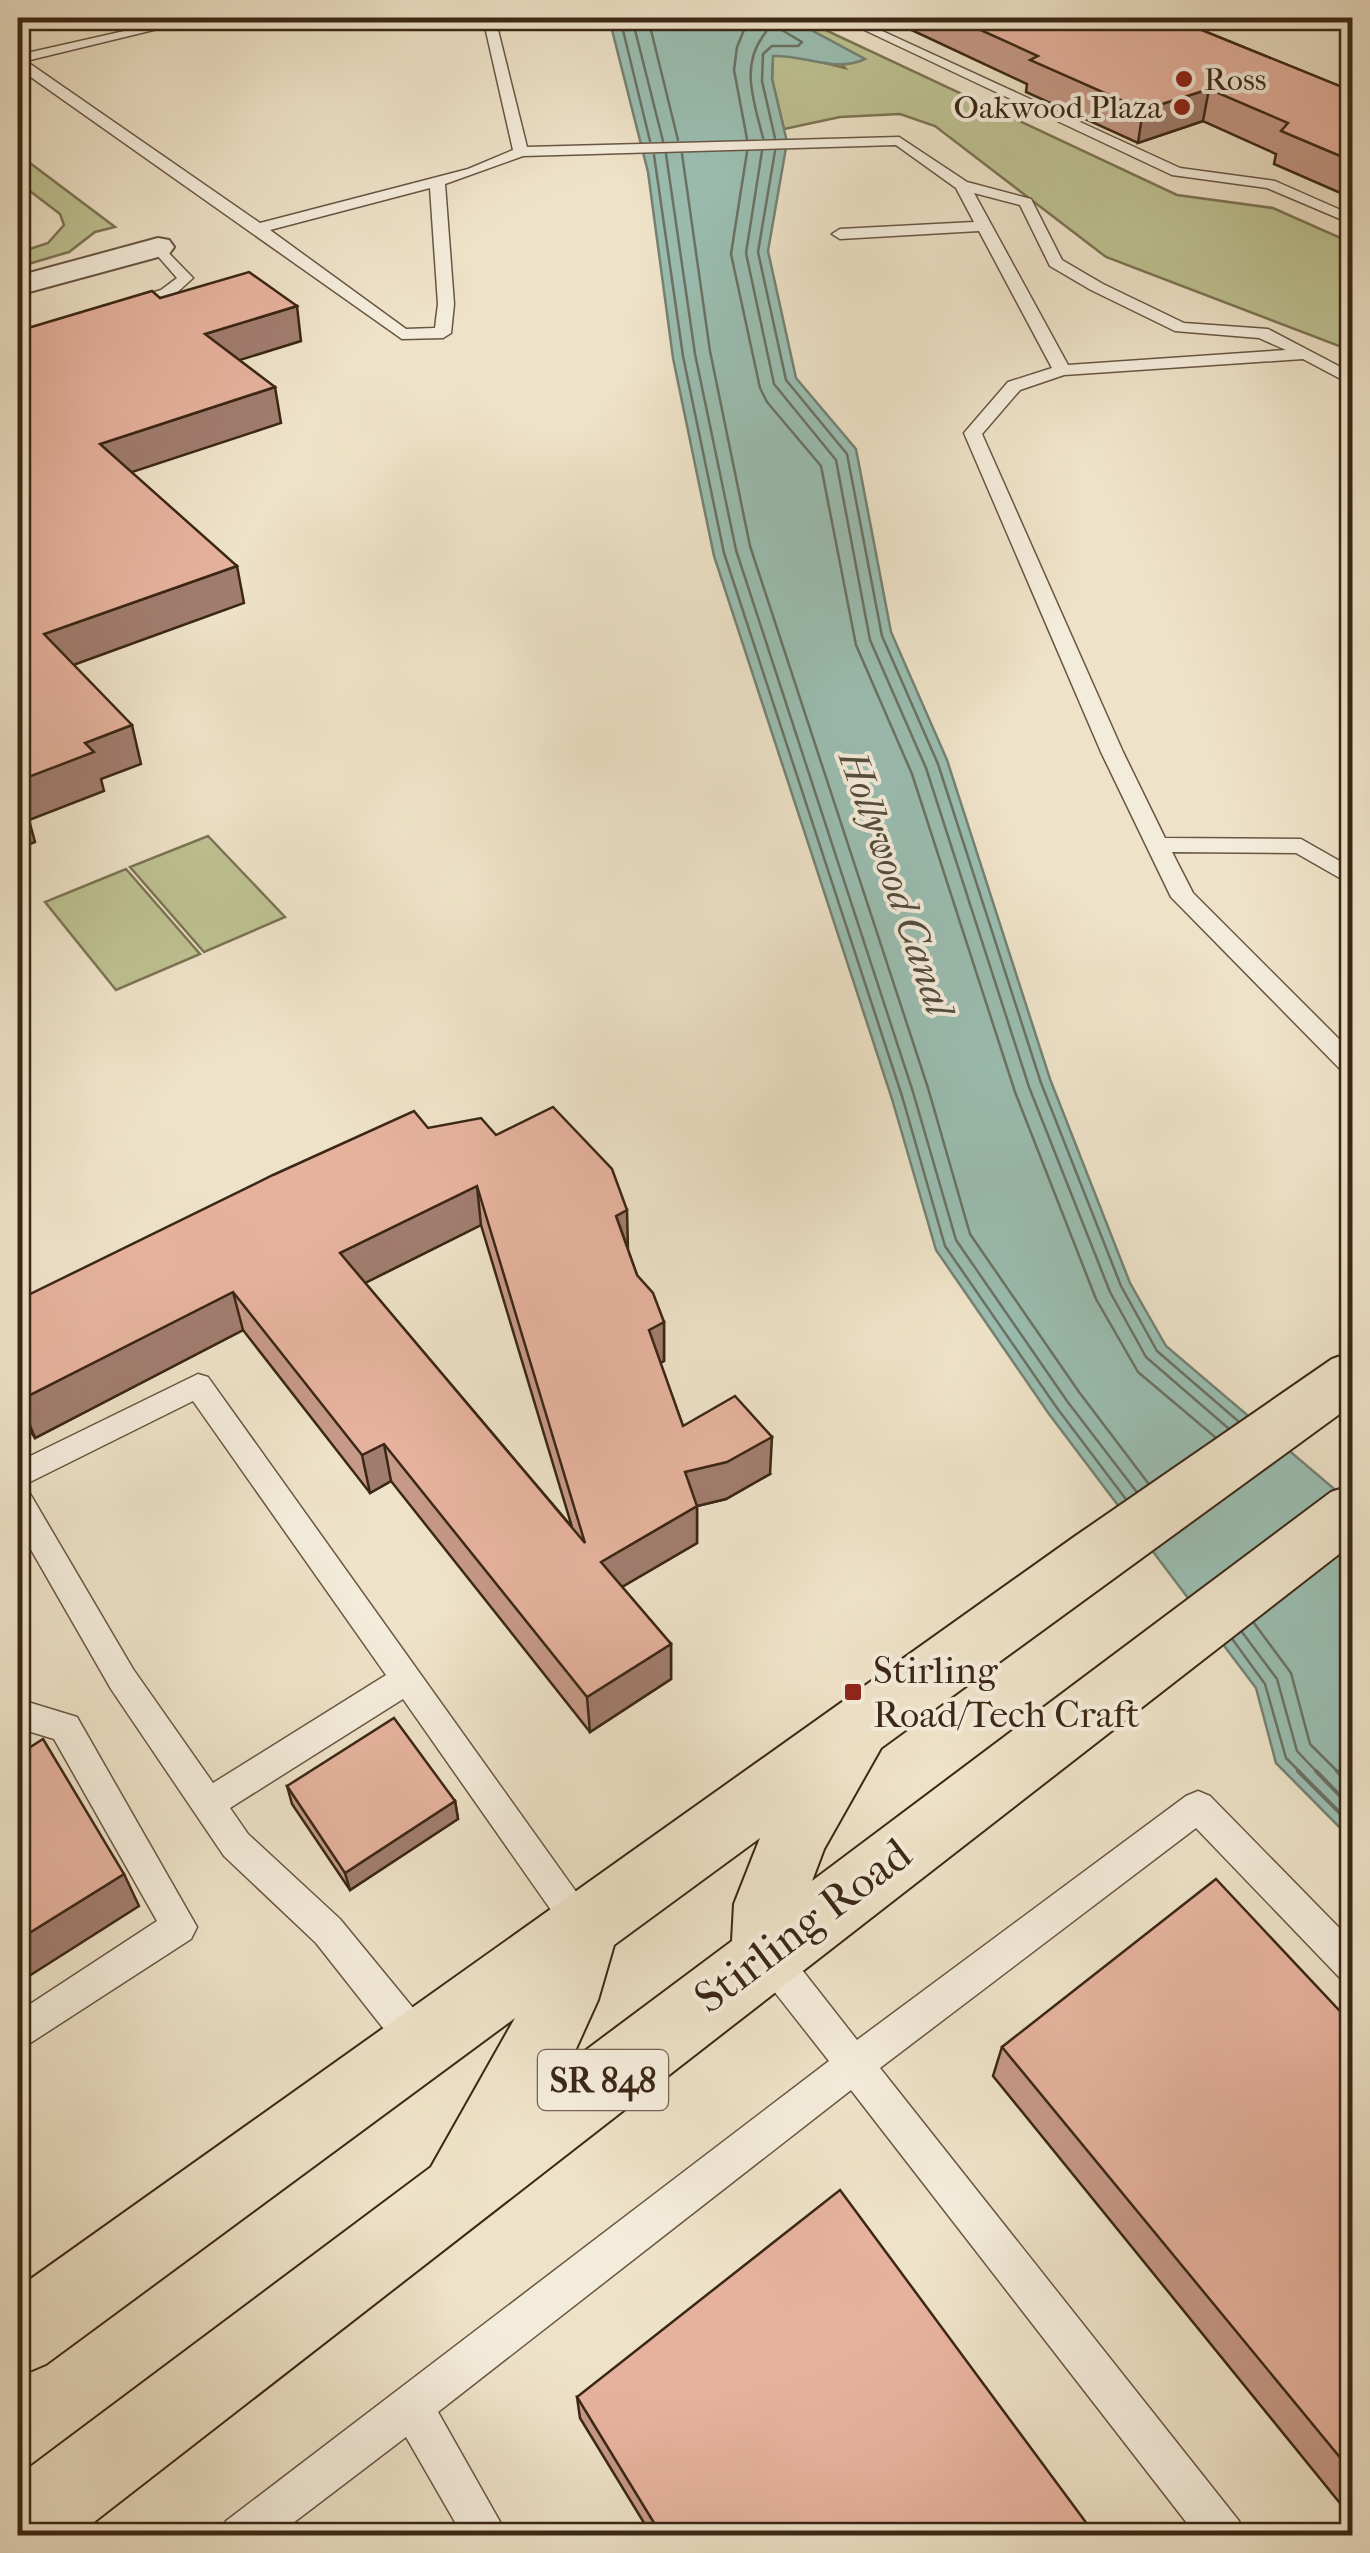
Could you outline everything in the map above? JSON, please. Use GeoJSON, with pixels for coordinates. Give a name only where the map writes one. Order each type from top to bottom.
{"type":"FeatureCollection","features":[{"type":"Feature","properties":{"kind":"main road"},"geometry":{"type":"LineString","coordinates":[[18,2336],[1096,1555],[1352,1375]]}},
{"type":"Feature","properties":{"kind":"main road","name":"Stirling Road"},"geometry":{"type":"LineString","coordinates":[[18,2528],[1352,1510]]}},
{"type":"Feature","properties":{"kind":"main road"},"geometry":{"type":"LineString","coordinates":[[767,1954],[769,1904],[796,1834],[863,1724]]}},
{"type":"Feature","properties":{"kind":"main road"},"geometry":{"type":"LineString","coordinates":[[453,2195],[546,2033],[562,2000],[584,1928]]}},
{"type":"Feature","properties":{"kind":"street"},"geometry":{"type":"LineString","coordinates":[[18,286],[158,247]]}},
{"type":"Feature","properties":{"kind":"lane"},"geometry":{"type":"LineString","coordinates":[[18,60],[197,18]]}},
{"type":"Feature","properties":{"kind":"lane"},"geometry":{"type":"LineString","coordinates":[[488,18],[521,152]]}},
{"type":"Feature","properties":{"kind":"lane"},"geometry":{"type":"LineString","coordinates":[[844,18],[1176,172],[1270,184],[1352,220]]}},
{"type":"Feature","properties":{"kind":"lane"},"geometry":{"type":"LineString","coordinates":[[18,60],[402,334],[444,334],[446,304],[437,182]]}},
{"type":"Feature","properties":{"kind":"lane"},"geometry":{"type":"LineString","coordinates":[[258,228],[437,182],[521,152],[899,141],[962,186],[1026,202],[1056,263],[1113,295],[1181,328],[1262,333],[1352,380]]}},
{"type":"Feature","properties":{"kind":"lane"},"geometry":{"type":"LineString","coordinates":[[962,186],[1062,370]]}},
{"type":"Feature","properties":{"kind":"lane"},"geometry":{"type":"LineString","coordinates":[[840,234],[984,226]]}},
{"type":"Feature","properties":{"kind":"lane"},"geometry":{"type":"LineString","coordinates":[[104,312],[162,296],[181,284],[184,278],[158,247]]}},
{"type":"Feature","properties":{"kind":"lane"},"geometry":{"type":"LineString","coordinates":[[1306,354],[1062,370],[1014,386],[974,433],[1112,752],[1183,897],[1352,1066]]}},
{"type":"Feature","properties":{"kind":"lane"},"geometry":{"type":"LineString","coordinates":[[1158,845],[1301,846],[1352,878]]}},
{"type":"Feature","properties":{"kind":"lane"},"geometry":{"type":"LineString","coordinates":[[18,1476],[198,1385],[584,1928]]}},
{"type":"Feature","properties":{"kind":"lane"},"geometry":{"type":"LineString","coordinates":[[18,1501],[122,1679],[236,1844],[328,1931],[420,2045]]}},
{"type":"Feature","properties":{"kind":"lane"},"geometry":{"type":"LineString","coordinates":[[208,1804],[407,1678]]}},
{"type":"Feature","properties":{"kind":"lane"},"geometry":{"type":"LineString","coordinates":[[18,2033],[179,1927],[65,1726],[20,1716]]}},
{"type":"Feature","properties":{"kind":"lane"},"geometry":{"type":"LineString","coordinates":[[241,2536],[854,2065],[1198,1807],[1352,1966]]}},
{"type":"Feature","properties":{"kind":"lane"},"geometry":{"type":"LineString","coordinates":[[767,1954],[1224,2536]]}},
{"type":"Feature","properties":{"kind":"lane"},"geometry":{"type":"LineString","coordinates":[[412,2407],[487,2536]]}},
{"type":"Feature","properties":{"kind":"green space"},"geometry":{"type":"Polygon","coordinates":[[[775,18],[800,18],[1177,195],[1273,208],[1352,243],[1352,351],[1106,257],[935,126],[900,114],[840,117],[784,129],[772,79],[773,55],[801,57],[845,68],[811,30],[775,18]]]}},
{"type":"Feature","properties":{"kind":"green space"},"geometry":{"type":"Polygon","coordinates":[[[18,154],[115,227],[95,232],[69,252],[18,267],[18,253],[48,243],[64,225],[60,214],[18,182],[18,154]]]}},
{"type":"Feature","properties":{"kind":"green space"},"geometry":{"type":"Polygon","coordinates":[[[208,836],[285,917],[204,952],[130,867],[208,836]]]}},
{"type":"Feature","properties":{"kind":"green space"},"geometry":{"type":"Polygon","coordinates":[[[126,869],[200,954],[116,990],[45,902],[126,869]]]}},
{"type":"Feature","properties":{"kind":"water","name":"Hollywood Canal"},"geometry":{"type":"Polygon","coordinates":[[[609,18],[775,18],[811,30],[865,59],[831,64],[773,56],[772,79],[787,142],[768,251],[796,378],[856,449],[891,632],[947,760],[1050,1079],[1130,1283],[1166,1346],[1352,1504],[1352,1840],[1276,1763],[1256,1688],[1049,1414],[936,1250],[892,1099],[714,556],[673,358],[648,172],[609,18]]]}},
{"type":"Feature","properties":{"kind":"building"},"geometry":{"type":"Polygon","coordinates":[[[954,18],[1172,18],[1352,91],[1352,161],[1281,131],[1288,123],[1209,89],[1143,110],[1030,60],[1038,56],[954,18]]]}},
{"type":"Feature","properties":{"kind":"building"},"geometry":{"type":"Polygon","coordinates":[[[249,272],[297,306],[205,334],[275,387],[100,444],[237,566],[44,634],[132,725],[85,743],[94,752],[18,781],[18,331],[152,291],[160,298],[249,272]]]}},
{"type":"Feature","properties":{"kind":"building"},"geometry":{"type":"Polygon","coordinates":[[[553,1107],[612,1169],[627,1210],[616,1216],[637,1275],[653,1293],[664,1322],[649,1330],[683,1426],[735,1396],[772,1437],[727,1462],[685,1472],[697,1506],[601,1562],[671,1644],[587,1697],[384,1444],[362,1455],[233,1292],[20,1400],[18,1396],[18,1300],[414,1111],[428,1128],[481,1118],[496,1135],[553,1107]],[[477,1186],[340,1253],[585,1543],[477,1186]]]}},
{"type":"Feature","properties":{"kind":"building"},"geometry":{"type":"Polygon","coordinates":[[[394,1718],[455,1801],[345,1873],[287,1786],[394,1718]]]}},
{"type":"Feature","properties":{"kind":"building"},"geometry":{"type":"Polygon","coordinates":[[[43,1739],[124,1874],[18,1940],[18,1755],[43,1739]]]}},
{"type":"Feature","properties":{"kind":"building"},"geometry":{"type":"Polygon","coordinates":[[[1216,1879],[1352,2024],[1352,2472],[1002,2047],[1216,1879]]]}},
{"type":"Feature","properties":{"kind":"building"},"geometry":{"type":"Polygon","coordinates":[[[840,2190],[1096,2536],[662,2536],[577,2397],[840,2190]]]}},
{"type":"Feature","properties":{"kind":"place","name":"Ross"},"geometry":{"type":"Point","coordinates":[1184,79]}},
{"type":"Feature","properties":{"kind":"place","name":"Oakwood Plaza"},"geometry":{"type":"Point","coordinates":[1182,107]}},
{"type":"Feature","properties":{"kind":"place","name":"Stirling Road/Tech Craft"},"geometry":{"type":"Point","coordinates":[853,1692]}}]}
